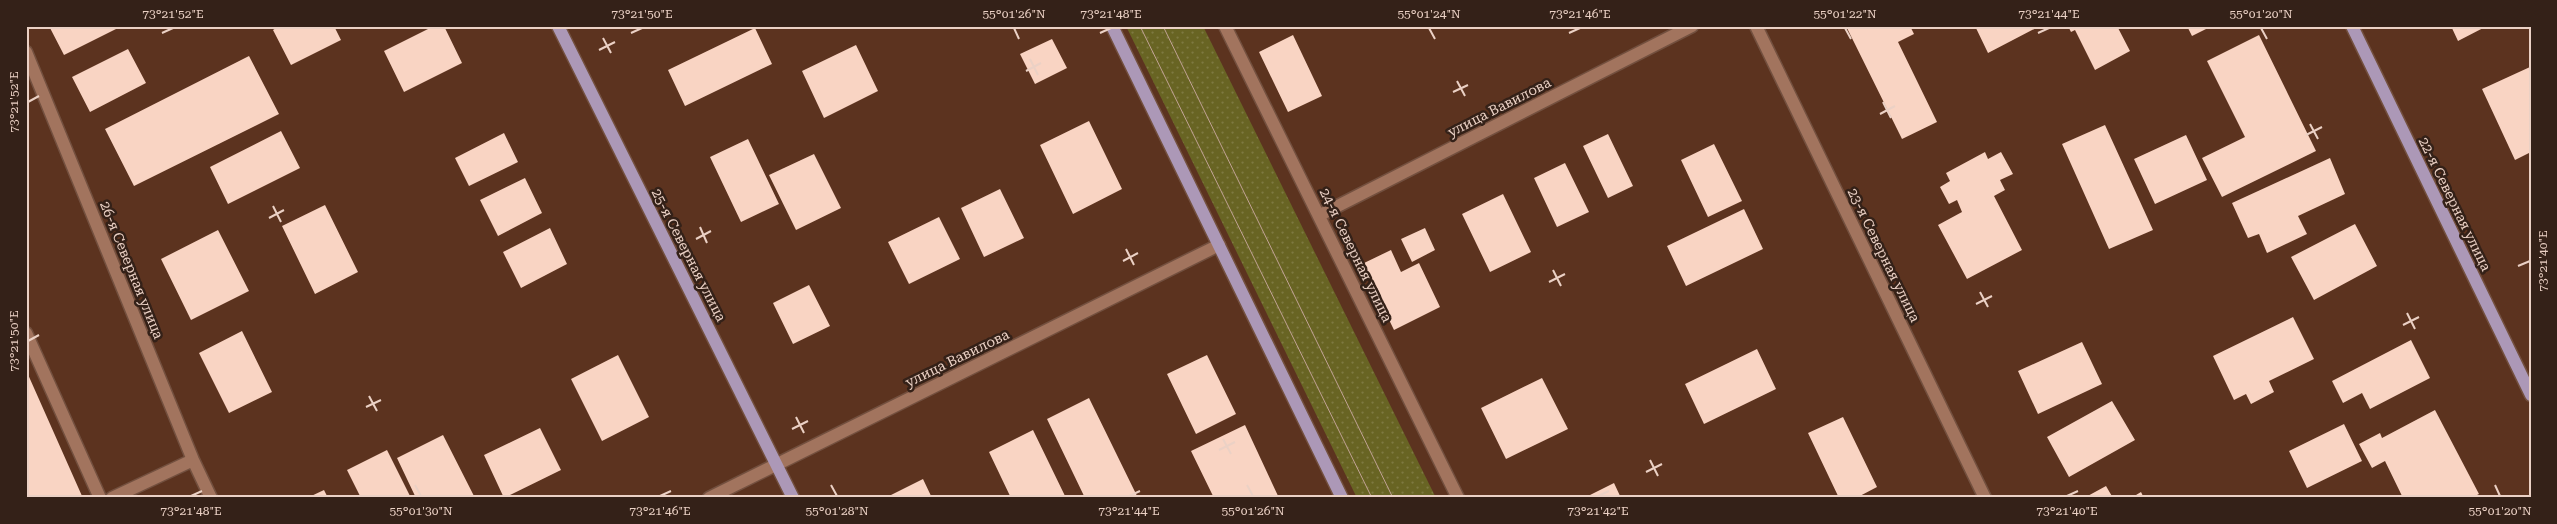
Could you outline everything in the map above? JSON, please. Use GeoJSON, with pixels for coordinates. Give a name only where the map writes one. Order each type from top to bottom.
{"type":"FeatureCollection","features":[{"type":"Feature","properties":{"kind":"main road","name":"25-я Северная улица"},"geometry":{"type":"LineString","coordinates":[[558,26],[793,498]]}},
{"type":"Feature","properties":{"kind":"main road"},"geometry":{"type":"LineString","coordinates":[[1112,26],[1342,498]]}},
{"type":"Feature","properties":{"kind":"main road","name":"22-я Северная улица"},"geometry":{"type":"LineString","coordinates":[[2352,26],[2531,395]]}},
{"type":"Feature","properties":{"kind":"street","name":"24-я Северная улица"},"geometry":{"type":"LineString","coordinates":[[1225,26],[1320,215],[1458,498]]}},
{"type":"Feature","properties":{"kind":"street","name":"улица Вавилова"},"geometry":{"type":"LineString","coordinates":[[1320,215],[1692,26]]}},
{"type":"Feature","properties":{"kind":"street","name":"23-я Северная улица"},"geometry":{"type":"LineString","coordinates":[[1756,26],[1986,498]]}},
{"type":"Feature","properties":{"kind":"street","name":"26-я Северная улица"},"geometry":{"type":"LineString","coordinates":[[26,52],[211,498]]}},
{"type":"Feature","properties":{"kind":"street","name":"улица Вавилова"},"geometry":{"type":"LineString","coordinates":[[709,498],[1219,245]]}},
{"type":"Feature","properties":{"kind":"street"},"geometry":{"type":"LineString","coordinates":[[26,333],[100,498]]}},
{"type":"Feature","properties":{"kind":"street"},"geometry":{"type":"LineString","coordinates":[[112,498],[194,460]]}},
{"type":"Feature","properties":{"kind":"shaded area"},"geometry":{"type":"Polygon","coordinates":[[[1126,26],[1203,26],[1436,498],[1357,498],[1126,26]]]}},
{"type":"Feature","properties":{"kind":"building"},"geometry":{"type":"Polygon","coordinates":[[[49,26],[117,26],[118,28],[64,55],[49,26]]]}},
{"type":"Feature","properties":{"kind":"building"},"geometry":{"type":"Polygon","coordinates":[[[279,26],[334,26],[341,40],[291,65],[273,30],[279,26]]]}},
{"type":"Feature","properties":{"kind":"building"},"geometry":{"type":"Polygon","coordinates":[[[434,26],[444,26],[462,63],[404,92],[384,51],[434,26]]]}},
{"type":"Feature","properties":{"kind":"building"},"geometry":{"type":"Polygon","coordinates":[[[1846,26],[1910,26],[1914,34],[1898,42],[1937,122],[1902,139],[1846,26]]]}},
{"type":"Feature","properties":{"kind":"building"},"geometry":{"type":"Polygon","coordinates":[[[1975,26],[2040,26],[1988,53],[1975,26]]]}},
{"type":"Feature","properties":{"kind":"building"},"geometry":{"type":"Polygon","coordinates":[[[2068,26],[2117,26],[2130,51],[2095,70],[2075,30],[2071,32],[2068,26]]]}},
{"type":"Feature","properties":{"kind":"building"},"geometry":{"type":"Polygon","coordinates":[[[2187,26],[2212,26],[2192,36],[2187,26]]]}},
{"type":"Feature","properties":{"kind":"building"},"geometry":{"type":"Polygon","coordinates":[[[2451,26],[2487,26],[2458,41],[2451,26]]]}},
{"type":"Feature","properties":{"kind":"building"},"geometry":{"type":"Polygon","coordinates":[[[755,28],[772,64],[685,106],[668,70],[755,28]]]}},
{"type":"Feature","properties":{"kind":"building"},"geometry":{"type":"Polygon","coordinates":[[[1293,35],[1322,96],[1288,112],[1259,52],[1293,35]]]}},
{"type":"Feature","properties":{"kind":"building"},"geometry":{"type":"Polygon","coordinates":[[[2259,35],[2316,151],[2222,197],[2202,158],[2245,137],[2207,61],[2259,35]]]}},
{"type":"Feature","properties":{"kind":"building"},"geometry":{"type":"Polygon","coordinates":[[[1052,39],[1067,68],[1035,84],[1020,54],[1052,39]]]}},
{"type":"Feature","properties":{"kind":"building"},"geometry":{"type":"Polygon","coordinates":[[[856,45],[878,91],[824,118],[802,71],[856,45]]]}},
{"type":"Feature","properties":{"kind":"building"},"geometry":{"type":"Polygon","coordinates":[[[128,49],[146,83],[90,112],[72,77],[128,49]]]}},
{"type":"Feature","properties":{"kind":"building"},"geometry":{"type":"Polygon","coordinates":[[[249,56],[279,114],[134,186],[105,129],[249,56]]]}},
{"type":"Feature","properties":{"kind":"building"},"geometry":{"type":"Polygon","coordinates":[[[2530,67],[2531,152],[2515,160],[2482,89],[2530,67]]]}},
{"type":"Feature","properties":{"kind":"building"},"geometry":{"type":"Polygon","coordinates":[[[1089,121],[1122,189],[1073,214],[1040,145],[1089,121]]]}},
{"type":"Feature","properties":{"kind":"building"},"geometry":{"type":"Polygon","coordinates":[[[2105,125],[2153,230],[2109,249],[2062,144],[2105,125]]]}},
{"type":"Feature","properties":{"kind":"building"},"geometry":{"type":"Polygon","coordinates":[[[281,131],[300,168],[228,204],[210,167],[281,131]]]}},
{"type":"Feature","properties":{"kind":"building"},"geometry":{"type":"Polygon","coordinates":[[[504,133],[518,162],[469,186],[455,158],[504,133]]]}},
{"type":"Feature","properties":{"kind":"building"},"geometry":{"type":"Polygon","coordinates":[[[1608,134],[1633,186],[1608,198],[1583,146],[1608,134]]]}},
{"type":"Feature","properties":{"kind":"building"},"geometry":{"type":"Polygon","coordinates":[[[2186,135],[2207,180],[2155,204],[2134,159],[2186,135]]]}},
{"type":"Feature","properties":{"kind":"building"},"geometry":{"type":"Polygon","coordinates":[[[748,139],[779,204],[741,222],[710,157],[748,139]]]}},
{"type":"Feature","properties":{"kind":"building"},"geometry":{"type":"Polygon","coordinates":[[[1714,144],[1742,201],[1708,217],[1681,160],[1714,144]]]}},
{"type":"Feature","properties":{"kind":"building"},"geometry":{"type":"Polygon","coordinates":[[[1985,152],[1988,159],[2001,152],[2013,174],[2000,180],[2005,190],[1994,196],[2022,250],[1967,279],[1938,225],[1962,212],[1957,200],[1949,204],[1940,187],[1950,181],[1946,173],[1985,152]]]}},
{"type":"Feature","properties":{"kind":"building"},"geometry":{"type":"Polygon","coordinates":[[[814,154],[841,208],[796,230],[769,175],[814,154]]]}},
{"type":"Feature","properties":{"kind":"building"},"geometry":{"type":"Polygon","coordinates":[[[2330,158],[2345,194],[2298,216],[2307,234],[2267,253],[2259,234],[2248,238],[2232,203],[2330,158]]]}},
{"type":"Feature","properties":{"kind":"building"},"geometry":{"type":"Polygon","coordinates":[[[1565,163],[1589,212],[1557,227],[1534,178],[1565,163]]]}},
{"type":"Feature","properties":{"kind":"building"},"geometry":{"type":"Polygon","coordinates":[[[525,178],[542,213],[498,236],[480,200],[525,178]]]}},
{"type":"Feature","properties":{"kind":"building"},"geometry":{"type":"Polygon","coordinates":[[[1000,189],[1024,238],[984,257],[961,208],[1000,189]]]}},
{"type":"Feature","properties":{"kind":"building"},"geometry":{"type":"Polygon","coordinates":[[[1503,194],[1531,252],[1490,272],[1462,214],[1503,194]]]}},
{"type":"Feature","properties":{"kind":"building"},"geometry":{"type":"Polygon","coordinates":[[[325,205],[358,272],[315,294],[282,226],[325,205]]]}},
{"type":"Feature","properties":{"kind":"building"},"geometry":{"type":"Polygon","coordinates":[[[1744,209],[1763,249],[1686,286],[1667,246],[1744,209]]]}},
{"type":"Feature","properties":{"kind":"building"},"geometry":{"type":"Polygon","coordinates":[[[939,217],[960,259],[909,284],[888,242],[939,217]]]}},
{"type":"Feature","properties":{"kind":"building"},"geometry":{"type":"Polygon","coordinates":[[[2355,224],[2377,266],[2314,300],[2291,257],[2355,224]]]}},
{"type":"Feature","properties":{"kind":"building"},"geometry":{"type":"Polygon","coordinates":[[[550,228],[567,264],[521,288],[503,252],[550,228]]]}},
{"type":"Feature","properties":{"kind":"building"},"geometry":{"type":"Polygon","coordinates":[[[1425,228],[1435,250],[1412,262],[1401,239],[1425,228]]]}},
{"type":"Feature","properties":{"kind":"building"},"geometry":{"type":"Polygon","coordinates":[[[218,230],[249,291],[191,320],[161,259],[218,230]]]}},
{"type":"Feature","properties":{"kind":"building"},"geometry":{"type":"Polygon","coordinates":[[[1391,250],[1401,272],[1419,263],[1440,307],[1394,330],[1362,264],[1391,250]]]}},
{"type":"Feature","properties":{"kind":"building"},"geometry":{"type":"Polygon","coordinates":[[[809,285],[830,326],[793,344],[773,303],[809,285]]]}},
{"type":"Feature","properties":{"kind":"building"},"geometry":{"type":"Polygon","coordinates":[[[2293,317],[2314,359],[2269,381],[2274,392],[2251,404],[2246,394],[2234,400],[2213,356],[2293,317]]]}},
{"type":"Feature","properties":{"kind":"building"},"geometry":{"type":"Polygon","coordinates":[[[242,331],[272,392],[229,413],[199,353],[242,331]]]}},
{"type":"Feature","properties":{"kind":"building"},"geometry":{"type":"Polygon","coordinates":[[[2411,340],[2430,378],[2370,409],[2362,393],[2343,403],[2332,381],[2411,340]]]}},
{"type":"Feature","properties":{"kind":"building"},"geometry":{"type":"Polygon","coordinates":[[[2082,342],[2102,384],[2038,414],[2018,371],[2082,342]]]}},
{"type":"Feature","properties":{"kind":"building"},"geometry":{"type":"Polygon","coordinates":[[[1757,349],[1776,389],[1704,424],[1685,384],[1757,349]]]}},
{"type":"Feature","properties":{"kind":"building"},"geometry":{"type":"Polygon","coordinates":[[[618,355],[649,417],[602,441],[571,379],[618,355]]]}},
{"type":"Feature","properties":{"kind":"building"},"geometry":{"type":"Polygon","coordinates":[[[1207,355],[1236,414],[1196,434],[1167,374],[1207,355]]]}},
{"type":"Feature","properties":{"kind":"building"},"geometry":{"type":"Polygon","coordinates":[[[26,370],[82,496],[79,498],[26,498],[26,370]]]}},
{"type":"Feature","properties":{"kind":"building"},"geometry":{"type":"Polygon","coordinates":[[[1542,378],[1568,429],[1506,459],[1481,408],[1542,378]]]}},
{"type":"Feature","properties":{"kind":"building"},"geometry":{"type":"Polygon","coordinates":[[[1089,398],[1138,498],[1085,498],[1047,419],[1089,398]]]}},
{"type":"Feature","properties":{"kind":"building"},"geometry":{"type":"Polygon","coordinates":[[[2112,401],[2135,440],[2069,477],[2047,437],[2112,401]]]}},
{"type":"Feature","properties":{"kind":"building"},"geometry":{"type":"Polygon","coordinates":[[[2435,410],[2479,494],[2471,498],[2403,498],[2385,461],[2372,468],[2359,444],[2380,433],[2382,438],[2435,410]]]}},
{"type":"Feature","properties":{"kind":"building"},"geometry":{"type":"Polygon","coordinates":[[[1843,417],[1877,487],[1856,498],[1839,498],[1808,433],[1843,417]]]}},
{"type":"Feature","properties":{"kind":"building"},"geometry":{"type":"Polygon","coordinates":[[[2344,424],[2362,461],[2307,488],[2289,451],[2344,424]]]}},
{"type":"Feature","properties":{"kind":"building"},"geometry":{"type":"Polygon","coordinates":[[[1245,425],[1279,498],[1214,498],[1191,451],[1245,425]]]}},
{"type":"Feature","properties":{"kind":"building"},"geometry":{"type":"Polygon","coordinates":[[[540,428],[561,470],[504,498],[484,455],[540,428]]]}},
{"type":"Feature","properties":{"kind":"building"},"geometry":{"type":"Polygon","coordinates":[[[1033,430],[1066,498],[1011,498],[989,452],[1033,430]]]}},
{"type":"Feature","properties":{"kind":"building"},"geometry":{"type":"Polygon","coordinates":[[[443,435],[475,498],[416,498],[397,458],[443,435]]]}},
{"type":"Feature","properties":{"kind":"building"},"geometry":{"type":"Polygon","coordinates":[[[387,450],[411,498],[361,498],[347,470],[387,450]]]}},
{"type":"Feature","properties":{"kind":"building"},"geometry":{"type":"Polygon","coordinates":[[[923,479],[932,498],[885,498],[923,479]]]}},
{"type":"Feature","properties":{"kind":"building"},"geometry":{"type":"Polygon","coordinates":[[[1614,483],[1621,498],[1584,498],[1614,483]]]}},
{"type":"Feature","properties":{"kind":"building"},"geometry":{"type":"Polygon","coordinates":[[[2106,486],[2113,498],[2084,498],[2106,486]]]}},
{"type":"Feature","properties":{"kind":"building"},"geometry":{"type":"Polygon","coordinates":[[[324,490],[328,498],[307,498],[324,490]]]}},
{"type":"Feature","properties":{"kind":"building"},"geometry":{"type":"Polygon","coordinates":[[[2141,492],[2144,498],[2131,498],[2141,492]]]}},
{"type":"Feature","properties":{"kind":"tram line"},"geometry":{"type":"LineString","coordinates":[[1140,26],[1372,498]]}},
{"type":"Feature","properties":{"kind":"tram line"},"geometry":{"type":"LineString","coordinates":[[1163,26],[1393,498]]}}]}
